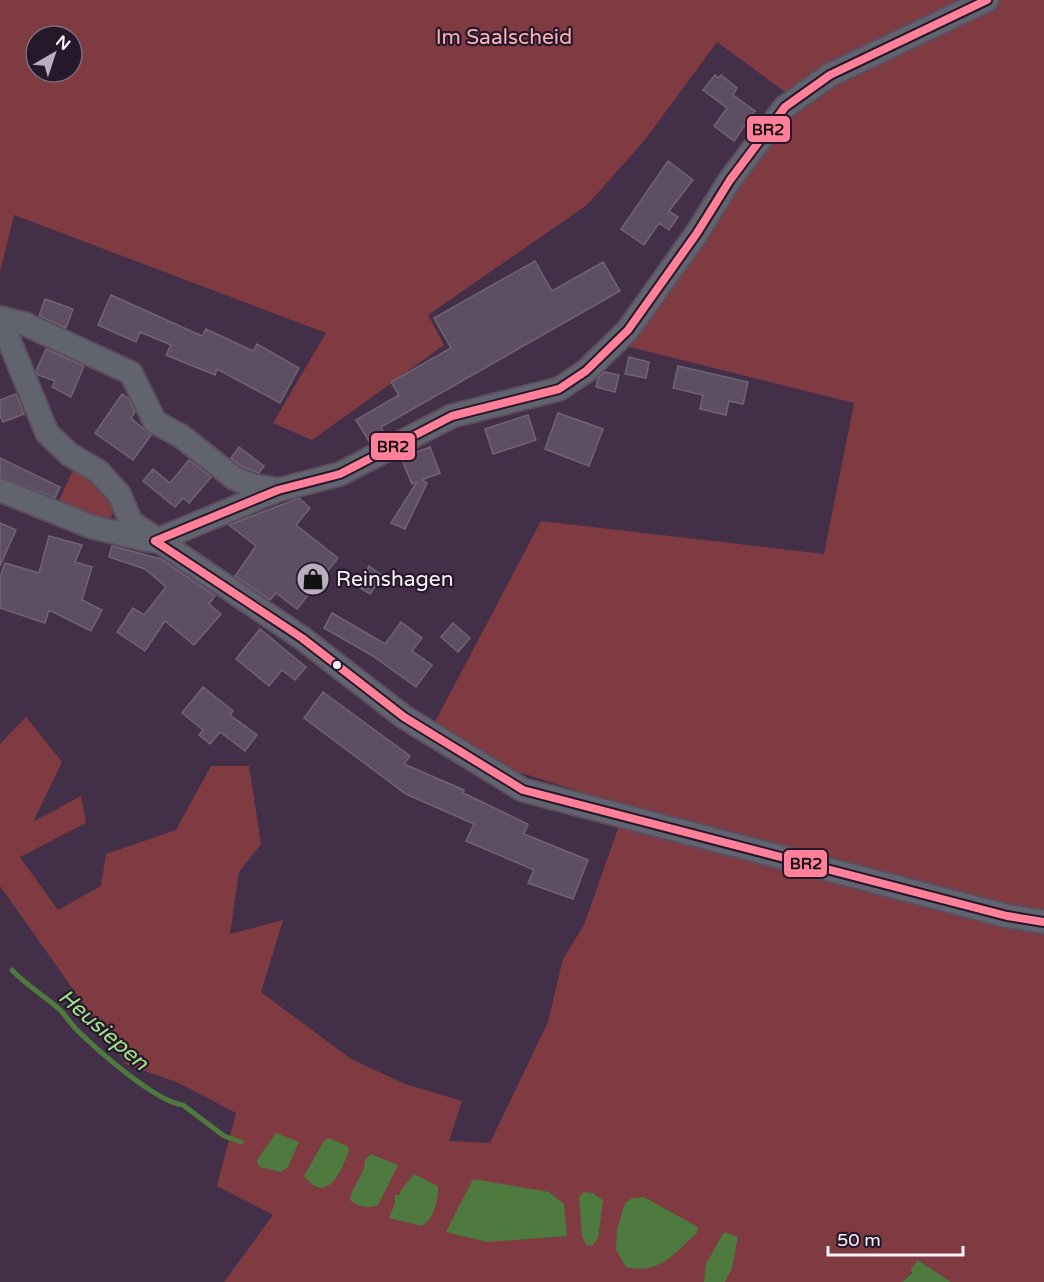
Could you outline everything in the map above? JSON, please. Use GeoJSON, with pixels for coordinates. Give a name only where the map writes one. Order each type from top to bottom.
{"type":"FeatureCollection","features":[{"type":"Feature","properties":{"kind":"street"},"geometry":{"type":"LineString","coordinates":[[0,490],[92,527],[155,541],[278,490],[340,474],[452,416],[559,389],[586,371],[628,330],[697,233],[730,180],[785,107],[830,75],[987,0]]}},
{"type":"Feature","properties":{"kind":"street"},"geometry":{"type":"LineString","coordinates":[[278,490],[251,485],[234,478],[181,436],[155,422],[131,373],[26,324],[0,318],[47,433],[69,454],[99,472],[119,494],[131,522],[155,541],[302,638],[404,717],[523,790],[1007,916],[1044,922]]}},
{"type":"Feature","properties":{"kind":"green space","name":"Im Saalscheid"},"geometry":{"type":"Polygon","coordinates":[[[0,0],[1044,0],[1044,1282],[951,1282],[918,1260],[912,1272],[902,1282],[224,1282],[273,1215],[217,1186],[236,1113],[179,1083],[126,1064],[0,886],[0,744],[26,717],[62,762],[33,822],[81,796],[86,823],[20,857],[58,910],[101,886],[106,854],[176,830],[211,766],[249,766],[261,844],[239,872],[230,934],[283,920],[261,992],[351,1059],[405,1084],[462,1101],[449,1141],[490,1143],[548,1022],[563,959],[584,925],[626,806],[512,770],[435,722],[541,521],[824,554],[854,403],[626,346],[799,102],[717,42],[644,141],[587,205],[428,315],[444,345],[312,440],[273,423],[326,333],[14,215],[0,272],[0,0]]]}},
{"type":"Feature","properties":{"kind":"green space"},"geometry":{"type":"Polygon","coordinates":[[[75,466],[83,468],[116,507],[111,517],[103,521],[56,507],[75,466]]]}},
{"type":"Feature","properties":{"kind":"shaded area"},"geometry":{"type":"Polygon","coordinates":[[[276,1133],[299,1142],[288,1167],[281,1172],[259,1167],[257,1160],[276,1133]]]}},
{"type":"Feature","properties":{"kind":"shaded area"},"geometry":{"type":"Polygon","coordinates":[[[329,1138],[347,1146],[349,1150],[338,1175],[332,1182],[320,1188],[304,1176],[324,1141],[329,1138]]]}},
{"type":"Feature","properties":{"kind":"shaded area"},"geometry":{"type":"Polygon","coordinates":[[[371,1154],[398,1165],[378,1205],[360,1206],[350,1200],[365,1160],[371,1154]]]}},
{"type":"Feature","properties":{"kind":"shaded area"},"geometry":{"type":"Polygon","coordinates":[[[414,1174],[438,1186],[435,1208],[430,1219],[422,1226],[389,1218],[395,1203],[395,1195],[400,1195],[401,1190],[414,1174]]]}},
{"type":"Feature","properties":{"kind":"shaded area"},"geometry":{"type":"Polygon","coordinates":[[[473,1179],[549,1192],[564,1204],[567,1236],[487,1242],[446,1232],[473,1179]]]}},
{"type":"Feature","properties":{"kind":"shaded area"},"geometry":{"type":"Polygon","coordinates":[[[583,1192],[593,1193],[603,1200],[598,1238],[592,1246],[586,1245],[582,1236],[579,1197],[583,1192]]]}},
{"type":"Feature","properties":{"kind":"shaded area"},"geometry":{"type":"Polygon","coordinates":[[[644,1197],[698,1227],[697,1233],[674,1255],[658,1265],[638,1269],[626,1267],[616,1250],[617,1229],[625,1203],[632,1198],[644,1197]]]}},
{"type":"Feature","properties":{"kind":"shaded area"},"geometry":{"type":"Polygon","coordinates":[[[724,1232],[738,1237],[732,1268],[725,1282],[704,1282],[706,1264],[724,1232]]]}},
{"type":"Feature","properties":{"kind":"shaded area"},"geometry":{"type":"Polygon","coordinates":[[[918,1260],[951,1282],[902,1282],[912,1273],[911,1269],[918,1260]]]}},
{"type":"Feature","properties":{"kind":"building"},"geometry":{"type":"Polygon","coordinates":[[[715,75],[718,78],[721,75],[737,88],[733,95],[755,111],[734,141],[714,126],[727,108],[703,90],[715,75]]]}},
{"type":"Feature","properties":{"kind":"building"},"geometry":{"type":"Polygon","coordinates":[[[668,161],[693,180],[669,211],[678,217],[669,230],[659,223],[644,245],[621,229],[668,161]]]}},
{"type":"Feature","properties":{"kind":"building"},"geometry":{"type":"Polygon","coordinates":[[[535,261],[552,291],[603,262],[620,291],[381,427],[385,435],[370,443],[356,420],[399,395],[391,382],[451,348],[434,318],[535,261]]]}},
{"type":"Feature","properties":{"kind":"building"},"geometry":{"type":"Polygon","coordinates":[[[111,295],[202,336],[206,329],[253,351],[257,344],[299,368],[280,403],[217,369],[215,375],[166,355],[171,345],[140,332],[136,342],[98,325],[111,295]]]}},
{"type":"Feature","properties":{"kind":"building"},"geometry":{"type":"Polygon","coordinates":[[[45,299],[73,309],[66,328],[39,316],[45,299]]]}},
{"type":"Feature","properties":{"kind":"building"},"geometry":{"type":"Polygon","coordinates":[[[46,349],[84,366],[71,397],[52,387],[55,381],[38,375],[36,371],[46,349]]]}},
{"type":"Feature","properties":{"kind":"building"},"geometry":{"type":"Polygon","coordinates":[[[629,357],[649,362],[646,378],[625,374],[629,357]]]}},
{"type":"Feature","properties":{"kind":"building"},"geometry":{"type":"Polygon","coordinates":[[[678,366],[748,382],[743,404],[729,401],[726,415],[700,409],[703,395],[673,388],[678,366]]]}},
{"type":"Feature","properties":{"kind":"building"},"geometry":{"type":"Polygon","coordinates":[[[605,372],[619,375],[615,392],[596,387],[598,378],[605,372]]]}},
{"type":"Feature","properties":{"kind":"building"},"geometry":{"type":"Polygon","coordinates":[[[16,394],[24,414],[3,422],[0,415],[0,400],[16,394]]]}},
{"type":"Feature","properties":{"kind":"building"},"geometry":{"type":"Polygon","coordinates":[[[122,394],[129,399],[135,412],[131,418],[151,435],[133,460],[95,433],[122,394]]]}},
{"type":"Feature","properties":{"kind":"building"},"geometry":{"type":"Polygon","coordinates":[[[558,413],[603,429],[589,466],[545,449],[558,413]]]}},
{"type":"Feature","properties":{"kind":"building"},"geometry":{"type":"Polygon","coordinates":[[[528,415],[536,440],[493,454],[485,429],[528,415]]]}},
{"type":"Feature","properties":{"kind":"building"},"geometry":{"type":"Polygon","coordinates":[[[239,447],[264,466],[259,473],[241,466],[231,458],[239,447]]]}},
{"type":"Feature","properties":{"kind":"building"},"geometry":{"type":"Polygon","coordinates":[[[430,447],[440,473],[422,480],[427,483],[405,529],[391,523],[417,482],[412,484],[401,458],[430,447]]]}},
{"type":"Feature","properties":{"kind":"building"},"geometry":{"type":"Polygon","coordinates":[[[0,458],[60,487],[55,498],[0,477],[0,458]]]}},
{"type":"Feature","properties":{"kind":"building"},"geometry":{"type":"Polygon","coordinates":[[[189,460],[211,477],[189,503],[183,498],[175,507],[143,481],[153,469],[170,483],[189,460]]]}},
{"type":"Feature","properties":{"kind":"building"},"geometry":{"type":"Polygon","coordinates":[[[299,498],[310,508],[296,525],[338,558],[297,609],[276,593],[270,600],[235,576],[256,546],[229,525],[299,498]]]}},
{"type":"Feature","properties":{"kind":"building"},"geometry":{"type":"Polygon","coordinates":[[[0,523],[16,530],[0,566],[0,523]]]}},
{"type":"Feature","properties":{"kind":"building"},"geometry":{"type":"Polygon","coordinates":[[[49,536],[82,545],[75,562],[92,567],[82,600],[102,610],[91,631],[49,610],[45,623],[0,608],[0,577],[5,563],[39,573],[49,536]]]}},
{"type":"Feature","properties":{"kind":"building"},"geometry":{"type":"Polygon","coordinates":[[[112,546],[161,559],[215,596],[209,604],[221,614],[194,645],[165,621],[145,651],[117,632],[133,608],[144,615],[166,587],[145,569],[109,557],[112,546]]]}},
{"type":"Feature","properties":{"kind":"building"},"geometry":{"type":"Polygon","coordinates":[[[369,566],[383,576],[370,594],[357,586],[369,566]]]}},
{"type":"Feature","properties":{"kind":"building"},"geometry":{"type":"Polygon","coordinates":[[[332,613],[385,644],[401,622],[422,638],[412,651],[432,665],[416,687],[373,656],[324,628],[332,613]]]}},
{"type":"Feature","properties":{"kind":"building"},"geometry":{"type":"Polygon","coordinates":[[[453,623],[470,638],[458,652],[441,637],[453,623]]]}},
{"type":"Feature","properties":{"kind":"building"},"geometry":{"type":"Polygon","coordinates":[[[260,629],[306,667],[295,680],[282,670],[269,686],[236,659],[260,629]]]}},
{"type":"Feature","properties":{"kind":"building"},"geometry":{"type":"Polygon","coordinates":[[[203,687],[233,711],[230,715],[257,735],[245,751],[220,732],[210,744],[199,735],[203,730],[182,713],[203,687]]]}},
{"type":"Feature","properties":{"kind":"building"},"geometry":{"type":"Polygon","coordinates":[[[323,692],[410,756],[404,764],[464,790],[463,793],[528,824],[524,834],[588,860],[573,899],[528,883],[534,870],[466,841],[474,824],[406,794],[304,718],[323,692]]]}},
{"type":"Feature","properties":{"kind":"waterway","name":"Heusiepen"},"geometry":{"type":"LineString","coordinates":[[12,970],[58,1008],[86,1038],[127,1074],[158,1095],[183,1105],[224,1136],[241,1142]]}},
{"type":"Feature","properties":{"kind":"transit line","name":"BR2"},"geometry":{"type":"LineString","coordinates":[[155,541],[278,490],[340,474],[452,416],[559,389],[586,371],[628,330],[697,233],[730,180],[785,107],[830,75],[987,0]]}},
{"type":"Feature","properties":{"kind":"transit line","name":"BR2"},"geometry":{"type":"LineString","coordinates":[[155,541],[302,638],[404,717],[523,790],[1007,916],[1044,922]]}},
{"type":"Feature","properties":{"kind":"place","name":"Reinshagen"},"geometry":{"type":"Point","coordinates":[313,579]}}]}
